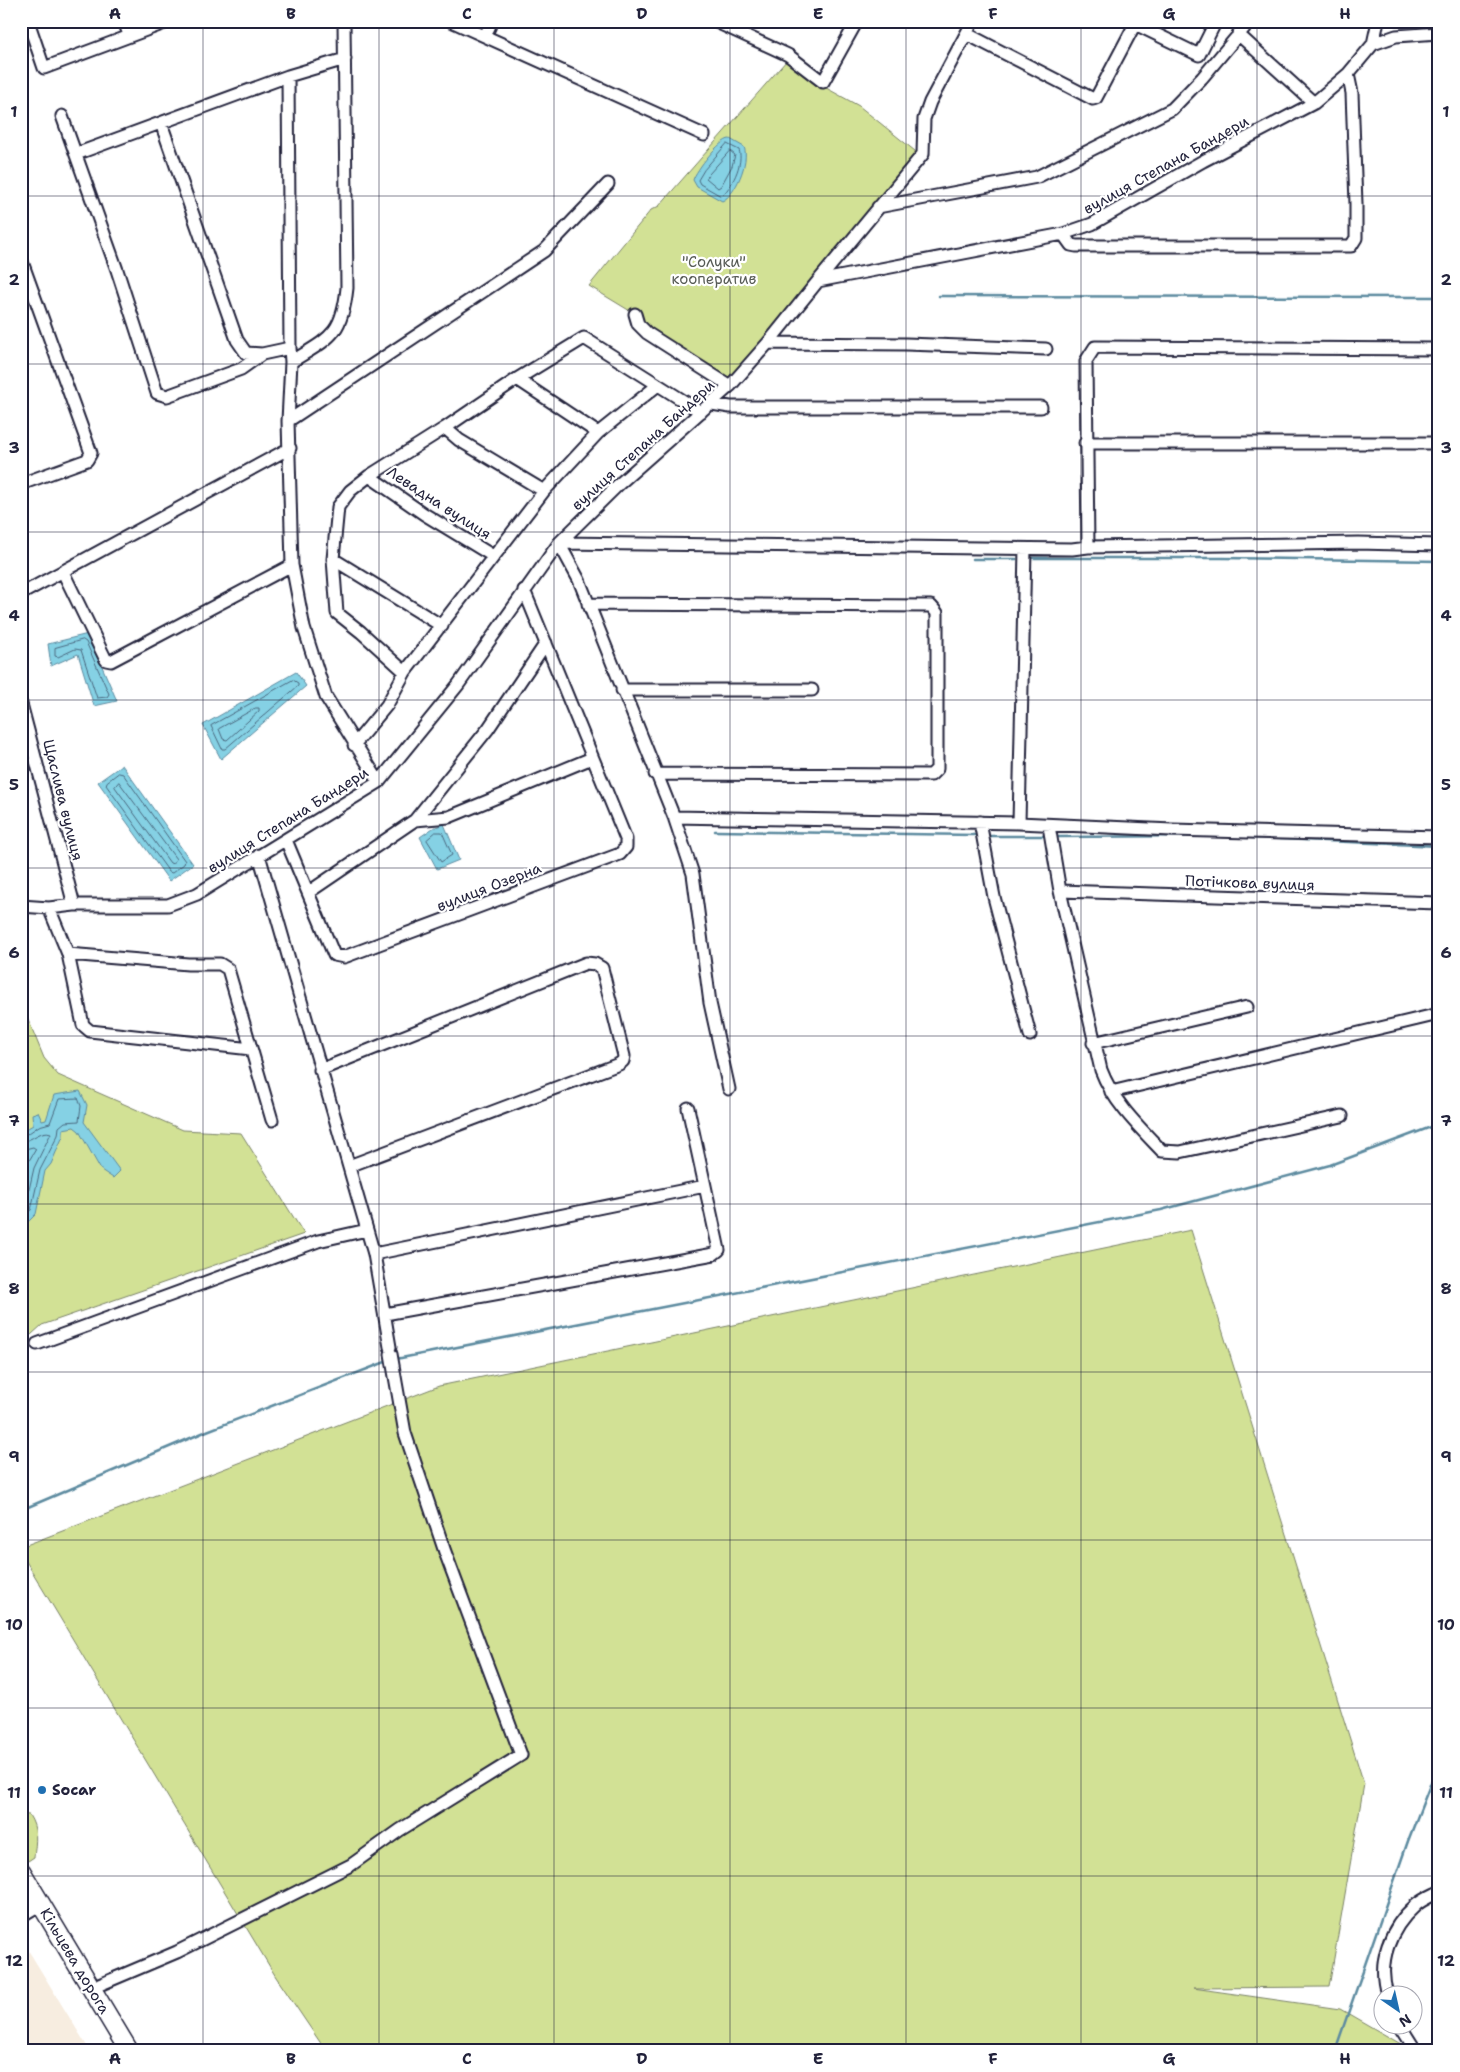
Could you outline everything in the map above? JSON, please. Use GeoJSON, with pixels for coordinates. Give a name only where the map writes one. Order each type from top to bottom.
{"type":"FeatureCollection","features":[{"type":"Feature","properties":{"kind":"highway","name":"Кільцева дорога"},"geometry":{"type":"LineString","coordinates":[[21,1871],[129,2051]]}},
{"type":"Feature","properties":{"kind":"street"},"geometry":{"type":"LineString","coordinates":[[28,21],[44,68],[170,21]]}},
{"type":"Feature","properties":{"kind":"street"},"geometry":{"type":"LineString","coordinates":[[124,21],[129,35]]}},
{"type":"Feature","properties":{"kind":"street"},"geometry":{"type":"LineString","coordinates":[[291,362],[334,335],[344,314],[348,269],[344,21]]}},
{"type":"Feature","properties":{"kind":"street"},"geometry":{"type":"LineString","coordinates":[[451,21],[704,135]]}},
{"type":"Feature","properties":{"kind":"street"},"geometry":{"type":"LineString","coordinates":[[485,36],[492,21]]}},
{"type":"Feature","properties":{"kind":"street"},"geometry":{"type":"LineString","coordinates":[[714,21],[788,55],[823,82],[857,21]]}},
{"type":"Feature","properties":{"kind":"street"},"geometry":{"type":"LineString","coordinates":[[818,280],[924,154],[924,119],[930,102],[973,21]]}},
{"type":"Feature","properties":{"kind":"street"},"geometry":{"type":"LineString","coordinates":[[967,34],[1093,99],[1096,98],[1132,23],[1199,55],[1216,21]]}},
{"type":"Feature","properties":{"kind":"street"},"geometry":{"type":"LineString","coordinates":[[878,207],[1036,177],[1125,130],[1172,108],[1202,78],[1250,21]]}},
{"type":"Feature","properties":{"kind":"street"},"geometry":{"type":"LineString","coordinates":[[1373,44],[1378,21]]}},
{"type":"Feature","properties":{"kind":"street"},"geometry":{"type":"LineString","coordinates":[[1373,44],[1396,36],[1438,29]]}},
{"type":"Feature","properties":{"kind":"street"},"geometry":{"type":"LineString","coordinates":[[1238,34],[1314,103]]}},
{"type":"Feature","properties":{"kind":"street","name":"вулиця Степана Бандери"},"geometry":{"type":"LineString","coordinates":[[21,906],[49,908],[74,905],[168,904],[197,894],[379,782],[458,686],[559,543],[611,491],[712,404],[730,386],[768,343],[818,280],[1063,234],[1092,224],[1202,161],[1314,103],[1348,74],[1373,44]]}},
{"type":"Feature","properties":{"kind":"street"},"geometry":{"type":"LineString","coordinates":[[76,154],[288,76],[345,59]]}},
{"type":"Feature","properties":{"kind":"street"},"geometry":{"type":"LineString","coordinates":[[1063,234],[1071,245],[1076,246],[1351,246],[1356,238],[1356,204],[1352,93],[1348,74]]}},
{"type":"Feature","properties":{"kind":"street"},"geometry":{"type":"LineString","coordinates":[[288,76],[291,362],[288,421],[292,565],[304,628],[326,697],[354,745],[379,782]]}},
{"type":"Feature","properties":{"kind":"street"},"geometry":{"type":"LineString","coordinates":[[62,116],[157,393],[167,396],[241,369],[262,354]]}},
{"type":"Feature","properties":{"kind":"street"},"geometry":{"type":"LineString","coordinates":[[161,123],[237,340],[246,353],[262,354],[290,348]]}},
{"type":"Feature","properties":{"kind":"street"},"geometry":{"type":"LineString","coordinates":[[288,421],[544,251],[608,184]]}},
{"type":"Feature","properties":{"kind":"street"},"geometry":{"type":"LineString","coordinates":[[21,259],[90,454],[86,460],[21,484]]}},
{"type":"Feature","properties":{"kind":"street"},"geometry":{"type":"LineString","coordinates":[[635,314],[638,324],[647,333],[730,386]]}},
{"type":"Feature","properties":{"kind":"street","name":"Левадна вулиця"},"geometry":{"type":"LineString","coordinates":[[406,672],[337,613],[333,559],[338,507],[350,491],[369,476],[445,428],[517,379],[584,338],[701,412]]}},
{"type":"Feature","properties":{"kind":"street"},"geometry":{"type":"LineString","coordinates":[[768,343],[906,344],[1046,349]]}},
{"type":"Feature","properties":{"kind":"street"},"geometry":{"type":"LineString","coordinates":[[1088,547],[1086,361],[1095,347],[1439,349]]}},
{"type":"Feature","properties":{"kind":"street"},"geometry":{"type":"LineString","coordinates":[[517,379],[598,433]]}},
{"type":"Feature","properties":{"kind":"street","name":"Левадна вулиця"},"geometry":{"type":"LineString","coordinates":[[354,745],[387,706],[406,672],[544,491],[598,433],[658,385]]}},
{"type":"Feature","properties":{"kind":"street"},"geometry":{"type":"LineString","coordinates":[[712,404],[730,407],[1041,407]]}},
{"type":"Feature","properties":{"kind":"street"},"geometry":{"type":"LineString","coordinates":[[445,428],[459,440],[544,491]]}},
{"type":"Feature","properties":{"kind":"street"},"geometry":{"type":"LineString","coordinates":[[1086,443],[1439,443]]}},
{"type":"Feature","properties":{"kind":"street"},"geometry":{"type":"LineString","coordinates":[[21,594],[290,448]]}},
{"type":"Feature","properties":{"kind":"street","name":"Левадна вулиця"},"geometry":{"type":"LineString","coordinates":[[369,476],[424,514],[493,556]]}},
{"type":"Feature","properties":{"kind":"street"},"geometry":{"type":"LineString","coordinates":[[729,1088],[710,1003],[693,874],[674,817],[655,774],[579,580],[559,543],[1025,549],[1358,543],[1439,545]]}},
{"type":"Feature","properties":{"kind":"street"},"geometry":{"type":"LineString","coordinates":[[1019,823],[1025,549]]}},
{"type":"Feature","properties":{"kind":"street"},"geometry":{"type":"LineString","coordinates":[[333,559],[442,626]]}},
{"type":"Feature","properties":{"kind":"street"},"geometry":{"type":"LineString","coordinates":[[63,572],[106,660],[111,661],[292,565]]}},
{"type":"Feature","properties":{"kind":"street","name":"вулиця Озерна"},"geometry":{"type":"LineString","coordinates":[[286,840],[334,955],[344,957],[620,854],[626,847],[626,839],[524,590]]}},
{"type":"Feature","properties":{"kind":"street"},"geometry":{"type":"LineString","coordinates":[[588,604],[931,606],[937,613],[936,769],[931,775],[655,774]]}},
{"type":"Feature","properties":{"kind":"street"},"geometry":{"type":"LineString","coordinates":[[309,892],[416,820],[483,736],[546,643]]}},
{"type":"Feature","properties":{"kind":"street"},"geometry":{"type":"LineString","coordinates":[[622,690],[812,690]]}},
{"type":"Feature","properties":{"kind":"street","name":"Щаслива вулиця"},"geometry":{"type":"LineString","coordinates":[[21,704],[74,905]]}},
{"type":"Feature","properties":{"kind":"street"},"geometry":{"type":"LineString","coordinates":[[416,820],[449,817],[592,758]]}},
{"type":"Feature","properties":{"kind":"street"},"geometry":{"type":"LineString","coordinates":[[674,817],[1019,823],[1049,826],[1439,837]]}},
{"type":"Feature","properties":{"kind":"street"},"geometry":{"type":"LineString","coordinates":[[980,822],[994,897],[1030,1035]]}},
{"type":"Feature","properties":{"kind":"street"},"geometry":{"type":"LineString","coordinates":[[1049,826],[1060,891],[1093,1043],[1101,1070],[1111,1092],[1140,1129],[1162,1151],[1180,1152],[1342,1116]]}},
{"type":"Feature","properties":{"kind":"street"},"geometry":{"type":"LineString","coordinates":[[92,1988],[177,1952],[351,1864],[400,1830],[521,1755],[445,1552],[405,1433],[374,1254],[259,856]]}},
{"type":"Feature","properties":{"kind":"street","name":"Потічкова вулиця"},"geometry":{"type":"LineString","coordinates":[[1060,891],[1439,903]]}},
{"type":"Feature","properties":{"kind":"street"},"geometry":{"type":"LineString","coordinates":[[49,908],[68,954],[83,1025],[90,1031],[251,1049]]}},
{"type":"Feature","properties":{"kind":"street"},"geometry":{"type":"LineString","coordinates":[[68,954],[188,964],[220,964],[228,969],[272,1120]]}},
{"type":"Feature","properties":{"kind":"street"},"geometry":{"type":"LineString","coordinates":[[320,1070],[586,964],[595,964],[602,968],[624,1056],[623,1061],[349,1166]]}},
{"type":"Feature","properties":{"kind":"street"},"geometry":{"type":"LineString","coordinates":[[1093,1043],[1247,1007]]}},
{"type":"Feature","properties":{"kind":"street"},"geometry":{"type":"LineString","coordinates":[[1111,1092],[1439,1014]]}},
{"type":"Feature","properties":{"kind":"street"},"geometry":{"type":"LineString","coordinates":[[385,1314],[714,1254],[719,1250],[688,1108]]}},
{"type":"Feature","properties":{"kind":"street"},"geometry":{"type":"LineString","coordinates":[[374,1254],[705,1186]]}},
{"type":"Feature","properties":{"kind":"street"},"geometry":{"type":"LineString","coordinates":[[36,1344],[318,1241],[367,1230]]}},
{"type":"Feature","properties":{"kind":"street"},"geometry":{"type":"LineString","coordinates":[[1386,1984],[1383,1962],[1388,1943],[1404,1916],[1416,1904],[1439,1892]]}},
{"type":"Feature","properties":{"kind":"street"},"geometry":{"type":"LineString","coordinates":[[21,1916],[41,1904]]}},
{"type":"Feature","properties":{"kind":"street"},"geometry":{"type":"LineString","coordinates":[[1405,2034],[1416,2051]]}},
{"type":"Feature","properties":{"kind":"shaded area"},"geometry":{"type":"Polygon","coordinates":[[[22,1940],[90,2051],[21,2051],[22,1940]]]}},
{"type":"Feature","properties":{"kind":"green space","name":"\"Солуки\" кооператив"},"geometry":{"type":"Polygon","coordinates":[[[787,60],[819,84],[859,106],[915,151],[917,155],[730,380],[644,327],[635,314],[589,286],[651,210],[659,206],[787,60]]]}},
{"type":"Feature","properties":{"kind":"green space"},"geometry":{"type":"Polygon","coordinates":[[[21,1002],[44,1058],[58,1075],[183,1130],[241,1133],[304,1234],[42,1325],[21,1344],[21,1002]]]}},
{"type":"Feature","properties":{"kind":"green space"},"geometry":{"type":"Polygon","coordinates":[[[1191,1230],[1364,1784],[1329,1987],[1193,1988],[1340,2009],[1372,2027],[1372,2034],[1383,2034],[1413,2051],[326,2051],[276,1977],[21,1553],[21,1547],[439,1386],[1191,1230]]]}},
{"type":"Feature","properties":{"kind":"green space"},"geometry":{"type":"Polygon","coordinates":[[[21,1814],[29,1815],[35,1830],[34,1857],[28,1861],[21,1851],[21,1814]]]}},
{"type":"Feature","properties":{"kind":"water"},"geometry":{"type":"Polygon","coordinates":[[[730,139],[744,147],[745,161],[740,177],[732,192],[722,201],[697,187],[693,180],[709,156],[720,144],[730,139]]]}},
{"type":"Feature","properties":{"kind":"water"},"geometry":{"type":"Polygon","coordinates":[[[88,634],[117,701],[94,706],[78,654],[51,666],[48,644],[88,634]]]}},
{"type":"Feature","properties":{"kind":"water"},"geometry":{"type":"Polygon","coordinates":[[[296,672],[306,686],[221,759],[203,725],[296,672]]]}},
{"type":"Feature","properties":{"kind":"water"},"geometry":{"type":"Polygon","coordinates":[[[122,765],[193,864],[169,881],[98,782],[122,765]]]}},
{"type":"Feature","properties":{"kind":"water"},"geometry":{"type":"Polygon","coordinates":[[[444,824],[459,860],[437,869],[420,837],[433,828],[444,824]]]}},
{"type":"Feature","properties":{"kind":"water"},"geometry":{"type":"Polygon","coordinates":[[[80,1091],[87,1105],[84,1122],[120,1171],[113,1178],[101,1170],[79,1131],[74,1127],[63,1129],[63,1136],[51,1164],[45,1171],[36,1214],[26,1224],[21,1223],[21,1132],[33,1125],[32,1114],[38,1112],[42,1121],[46,1120],[54,1095],[80,1091]]]}},
{"type":"Feature","properties":{"kind":"waterway"},"geometry":{"type":"LineString","coordinates":[[939,296],[1439,297]]}},
{"type":"Feature","properties":{"kind":"waterway"},"geometry":{"type":"LineString","coordinates":[[1033,558],[1439,561]]}},
{"type":"Feature","properties":{"kind":"waterway"},"geometry":{"type":"LineString","coordinates":[[973,559],[1016,559]]}},
{"type":"Feature","properties":{"kind":"waterway"},"geometry":{"type":"LineString","coordinates":[[715,831],[974,835]]}},
{"type":"Feature","properties":{"kind":"waterway"},"geometry":{"type":"LineString","coordinates":[[988,836],[1045,836]]}},
{"type":"Feature","properties":{"kind":"waterway"},"geometry":{"type":"LineString","coordinates":[[1057,837],[1203,836]]}},
{"type":"Feature","properties":{"kind":"waterway"},"geometry":{"type":"LineString","coordinates":[[1233,837],[1439,846]]}},
{"type":"Feature","properties":{"kind":"waterway"},"geometry":{"type":"LineString","coordinates":[[396,1359],[1161,1210],[1330,1165],[1439,1124]]}},
{"type":"Feature","properties":{"kind":"waterway"},"geometry":{"type":"LineString","coordinates":[[21,1510],[207,1431],[388,1361]]}},
{"type":"Feature","properties":{"kind":"waterway"},"geometry":{"type":"LineString","coordinates":[[1336,2048],[1408,1841],[1439,1762]]}},
{"type":"Feature","properties":{"kind":"place","name":"Socar"},"geometry":{"type":"Point","coordinates":[42,1790]}}]}
